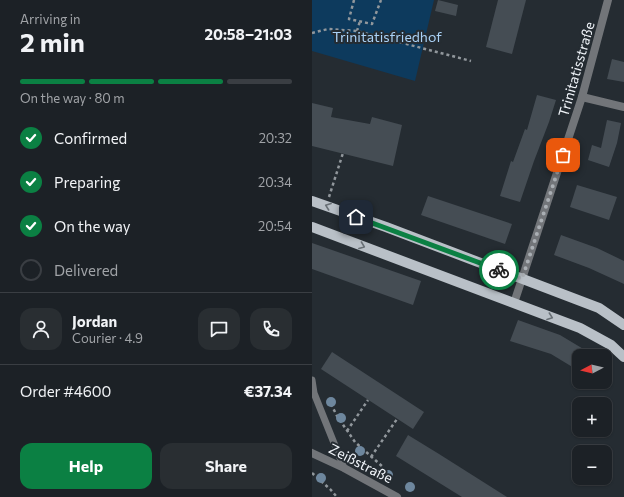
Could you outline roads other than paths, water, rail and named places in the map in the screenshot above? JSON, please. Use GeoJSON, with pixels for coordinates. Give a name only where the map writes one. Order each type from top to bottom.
{"type":"FeatureCollection","features":[{"type":"Feature","properties":{"kind":"main road"},"geometry":{"type":"LineString","coordinates":[[312,201],[386,227],[599,308],[624,325]]}},
{"type":"Feature","properties":{"kind":"main road"},"geometry":{"type":"LineString","coordinates":[[312,227],[580,328],[611,346],[624,357]]}},
{"type":"Feature","properties":{"kind":"street","name":"Trinitatisstraße"},"geometry":{"type":"LineString","coordinates":[[514,303],[582,97],[608,0]]}},
{"type":"Feature","properties":{"kind":"street"},"geometry":{"type":"LineString","coordinates":[[582,97],[624,107]]}},
{"type":"Feature","properties":{"kind":"street","name":"Zeißstraße"},"geometry":{"type":"LineString","coordinates":[[312,453],[344,468],[395,496]]}},
{"type":"Feature","properties":{"kind":"lane"},"geometry":{"type":"LineString","coordinates":[[312,380],[314,393],[344,468]]}},
{"type":"Feature","properties":{"kind":"park label","name":"Trinitatisfriedhof"},"geometry":{"type":"Point","coordinates":[387,36]}}]}
